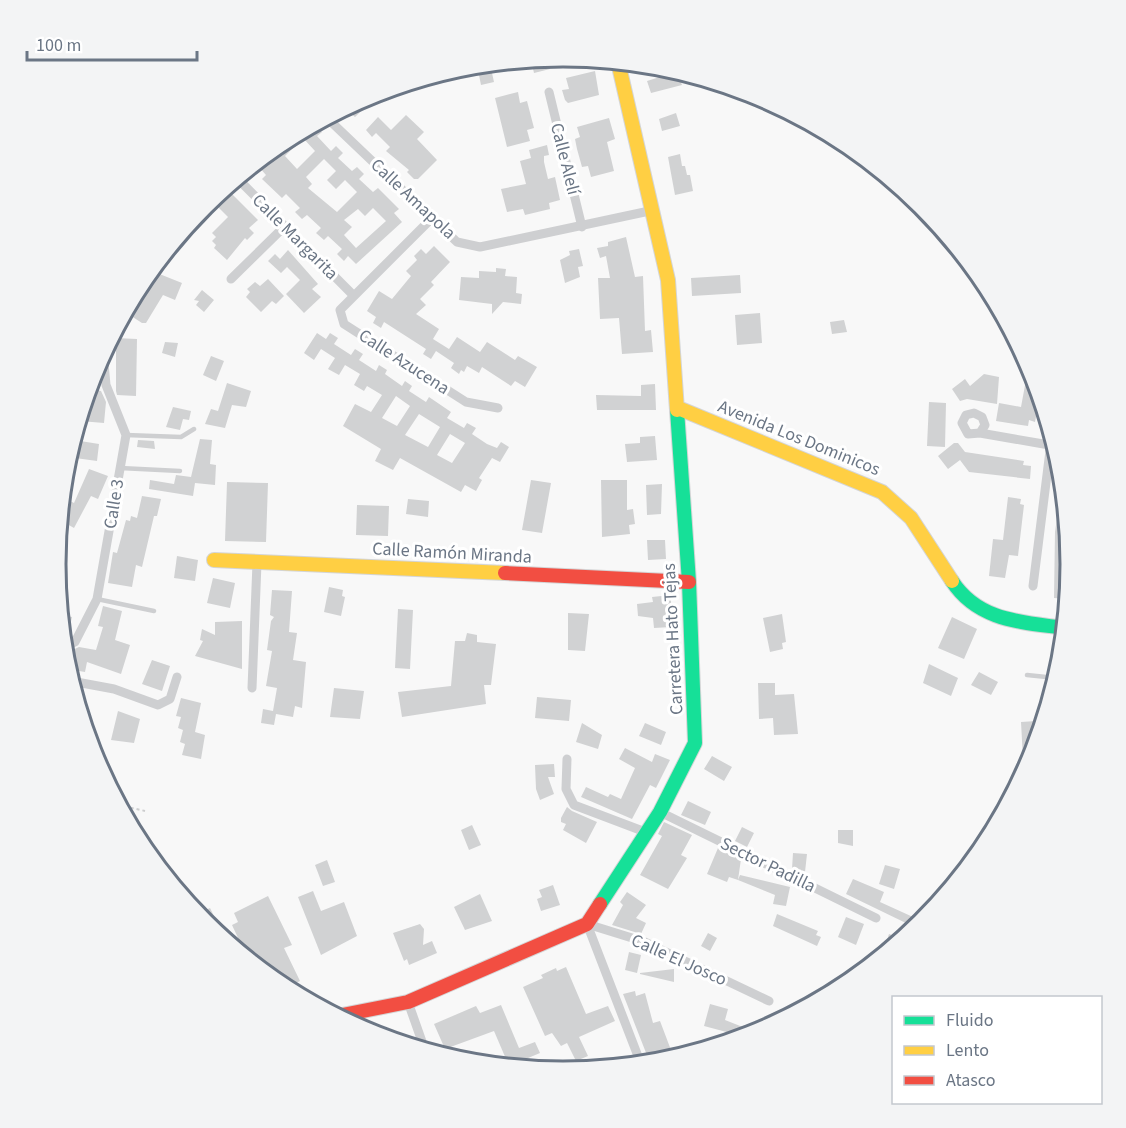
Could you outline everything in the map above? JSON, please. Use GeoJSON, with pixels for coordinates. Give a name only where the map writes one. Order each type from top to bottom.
{"type":"FeatureCollection","features":[{"type":"Feature","properties":{"kind":"street","name":"Carretera Hato Tejas"},"geometry":{"type":"LineString","coordinates":[[587,924],[648,833],[695,743],[689,582],[668,280],[654,210],[620,70]]}},
{"type":"Feature","properties":{"kind":"street","name":"Calle Alelí"},"geometry":{"type":"LineString","coordinates":[[549,92],[582,227]]}},
{"type":"Feature","properties":{"kind":"street","name":"Calle Amapola"},"geometry":{"type":"LineString","coordinates":[[333,124],[457,242],[480,247],[654,210]]}},
{"type":"Feature","properties":{"kind":"street","name":"Calle Margarita"},"geometry":{"type":"LineString","coordinates":[[243,184],[354,296]]}},
{"type":"Feature","properties":{"kind":"street","name":"Calle Azucena"},"geometry":{"type":"LineString","coordinates":[[431,219],[340,310],[344,324],[466,402],[498,408]]}},
{"type":"Feature","properties":{"kind":"street"},"geometry":{"type":"LineString","coordinates":[[231,279],[285,226]]}},
{"type":"Feature","properties":{"kind":"street"},"geometry":{"type":"LineString","coordinates":[[105,372],[106,385],[126,435]]}},
{"type":"Feature","properties":{"kind":"street","name":"Avenida Los Dominicos"},"geometry":{"type":"LineString","coordinates":[[678,408],[882,492],[911,518],[957,587],[980,610],[1005,620],[1056,627]]}},
{"type":"Feature","properties":{"kind":"street"},"geometry":{"type":"LineString","coordinates":[[980,433],[1045,445]]}},
{"type":"Feature","properties":{"kind":"street","name":"Calle 3"},"geometry":{"type":"LineString","coordinates":[[73,643],[97,599],[126,435]]}},
{"type":"Feature","properties":{"kind":"street"},"geometry":{"type":"LineString","coordinates":[[1033,586],[1049,465]]}},
{"type":"Feature","properties":{"kind":"street","name":"Calle Ramón Miranda"},"geometry":{"type":"LineString","coordinates":[[214,560],[689,582]]}},
{"type":"Feature","properties":{"kind":"street"},"geometry":{"type":"LineString","coordinates":[[252,687],[257,563]]}},
{"type":"Feature","properties":{"kind":"street"},"geometry":{"type":"LineString","coordinates":[[81,683],[114,689],[158,705],[170,699],[177,677]]}},
{"type":"Feature","properties":{"kind":"street"},"geometry":{"type":"LineString","coordinates":[[567,759],[566,789],[574,804],[648,833]]}},
{"type":"Feature","properties":{"kind":"street","name":"Sector Padilla"},"geometry":{"type":"LineString","coordinates":[[660,812],[876,918]]}},
{"type":"Feature","properties":{"kind":"street"},"geometry":{"type":"LineString","coordinates":[[351,1013],[408,1002],[587,924],[638,1055]]}},
{"type":"Feature","properties":{"kind":"street","name":"Calle El Josco"},"geometry":{"type":"LineString","coordinates":[[587,924],[645,942],[769,1001]]}},
{"type":"Feature","properties":{"kind":"street"},"geometry":{"type":"LineString","coordinates":[[408,1002],[422,1040]]}},
{"type":"Feature","properties":{"kind":"lane"},"geometry":{"type":"LineString","coordinates":[[126,435],[182,437],[194,429]]}},
{"type":"Feature","properties":{"kind":"lane"},"geometry":{"type":"LineString","coordinates":[[120,468],[180,471]]}},
{"type":"Feature","properties":{"kind":"lane"},"geometry":{"type":"LineString","coordinates":[[97,599],[154,611]]}},
{"type":"Feature","properties":{"kind":"lane"},"geometry":{"type":"LineString","coordinates":[[1027,675],[1046,677]]}},
{"type":"Feature","properties":{"kind":"path"},"geometry":{"type":"LineString","coordinates":[[130,808],[146,811]]}},
{"type":"Feature","properties":{"kind":"building"},"geometry":{"type":"Polygon","coordinates":[[[550,67],[550,69],[534,73],[533,68],[550,67]]]}},
{"type":"Feature","properties":{"kind":"building"},"geometry":{"type":"Polygon","coordinates":[[[595,71],[599,95],[568,103],[562,90],[569,89],[566,78],[595,71]]]}},
{"type":"Feature","properties":{"kind":"building"},"geometry":{"type":"Polygon","coordinates":[[[492,72],[494,82],[481,85],[479,75],[492,72]]]}},
{"type":"Feature","properties":{"kind":"building"},"geometry":{"type":"Polygon","coordinates":[[[660,77],[681,82],[682,85],[651,93],[647,81],[660,77]]]}},
{"type":"Feature","properties":{"kind":"building"},"geometry":{"type":"Polygon","coordinates":[[[518,92],[520,103],[527,101],[534,128],[527,130],[530,141],[507,147],[495,98],[518,92]]]}},
{"type":"Feature","properties":{"kind":"building"},"geometry":{"type":"Polygon","coordinates":[[[363,109],[355,117],[352,114],[363,109]]]}},
{"type":"Feature","properties":{"kind":"building"},"geometry":{"type":"Polygon","coordinates":[[[676,113],[680,126],[662,131],[659,119],[676,113]]]}},
{"type":"Feature","properties":{"kind":"building"},"geometry":{"type":"Polygon","coordinates":[[[406,115],[424,132],[417,139],[437,160],[418,179],[414,179],[407,172],[409,170],[386,151],[390,147],[376,133],[372,137],[366,130],[378,117],[391,130],[406,115]]]}},
{"type":"Feature","properties":{"kind":"building"},"geometry":{"type":"Polygon","coordinates":[[[609,118],[615,139],[607,142],[614,171],[591,177],[588,166],[582,167],[575,139],[580,137],[577,127],[609,118]]]}},
{"type":"Feature","properties":{"kind":"building"},"geometry":{"type":"Polygon","coordinates":[[[321,131],[317,136],[331,151],[336,146],[343,153],[338,158],[352,171],[357,167],[364,174],[359,179],[373,192],[378,188],[399,209],[394,213],[402,222],[356,264],[348,256],[344,261],[337,254],[342,249],[328,236],[324,240],[316,233],[321,228],[307,215],[302,219],[295,212],[300,208],[286,194],[282,198],[262,179],[266,175],[261,169],[295,146],[285,156],[297,169],[315,151],[305,140],[321,131]],[[324,159],[306,177],[312,184],[308,188],[337,212],[357,192],[345,180],[336,189],[327,180],[336,171],[324,159]],[[373,208],[365,216],[358,209],[344,220],[352,227],[344,235],[356,248],[386,221],[373,208]]]}},
{"type":"Feature","properties":{"kind":"building"},"geometry":{"type":"Polygon","coordinates":[[[547,145],[549,155],[544,156],[544,162],[548,179],[555,177],[560,200],[549,203],[550,209],[525,215],[523,209],[507,212],[501,189],[526,184],[520,161],[531,158],[529,150],[547,145]]]}},
{"type":"Feature","properties":{"kind":"building"},"geometry":{"type":"Polygon","coordinates":[[[680,154],[682,166],[685,166],[687,175],[690,175],[693,191],[675,195],[668,157],[680,154]]]}},
{"type":"Feature","properties":{"kind":"building"},"geometry":{"type":"Polygon","coordinates":[[[232,194],[258,220],[249,228],[254,233],[247,240],[245,238],[227,260],[214,248],[216,245],[212,241],[216,237],[212,233],[228,217],[218,207],[232,194]]]}},
{"type":"Feature","properties":{"kind":"building"},"geometry":{"type":"Polygon","coordinates":[[[626,237],[635,277],[643,276],[645,331],[651,330],[653,352],[622,354],[619,318],[600,319],[598,278],[610,278],[606,256],[600,258],[597,248],[608,246],[608,242],[626,237]]]}},
{"type":"Feature","properties":{"kind":"building"},"geometry":{"type":"Polygon","coordinates":[[[434,246],[450,262],[431,282],[434,285],[420,299],[426,305],[416,314],[439,329],[433,339],[449,349],[457,337],[480,352],[487,342],[515,360],[518,356],[537,367],[525,387],[515,381],[511,386],[482,367],[479,373],[467,366],[464,372],[461,370],[459,374],[451,368],[454,363],[436,351],[431,359],[423,354],[426,349],[384,322],[381,328],[373,323],[376,317],[367,311],[379,291],[392,299],[411,276],[406,271],[417,260],[414,256],[421,249],[426,254],[434,246]]]}},
{"type":"Feature","properties":{"kind":"building"},"geometry":{"type":"Polygon","coordinates":[[[579,249],[583,266],[578,267],[580,277],[565,283],[560,260],[570,255],[569,251],[579,249]]]}},
{"type":"Feature","properties":{"kind":"building"},"geometry":{"type":"Polygon","coordinates":[[[288,250],[318,284],[312,289],[321,297],[304,313],[286,294],[300,280],[287,267],[281,273],[268,261],[275,254],[280,259],[288,250]]]}},
{"type":"Feature","properties":{"kind":"building"},"geometry":{"type":"Polygon","coordinates":[[[496,268],[506,269],[505,276],[517,277],[516,293],[522,294],[521,304],[503,302],[492,314],[492,304],[459,300],[461,277],[479,278],[479,271],[496,272],[496,268]]]}},
{"type":"Feature","properties":{"kind":"building"},"geometry":{"type":"Polygon","coordinates":[[[160,274],[182,283],[175,300],[163,295],[146,323],[132,317],[160,274]]]}},
{"type":"Feature","properties":{"kind":"building"},"geometry":{"type":"Polygon","coordinates":[[[740,275],[741,293],[692,296],[691,278],[740,275]]]}},
{"type":"Feature","properties":{"kind":"building"},"geometry":{"type":"Polygon","coordinates":[[[268,279],[284,296],[276,304],[272,301],[261,312],[246,297],[250,292],[247,289],[255,282],[260,286],[268,279]]]}},
{"type":"Feature","properties":{"kind":"building"},"geometry":{"type":"Polygon","coordinates":[[[202,290],[214,300],[204,312],[196,305],[199,301],[194,300],[202,290]]]}},
{"type":"Feature","properties":{"kind":"building"},"geometry":{"type":"Polygon","coordinates":[[[760,313],[762,343],[737,345],[735,315],[760,313]]]}},
{"type":"Feature","properties":{"kind":"building"},"geometry":{"type":"Polygon","coordinates":[[[844,320],[847,332],[832,334],[830,322],[844,320]]]}},
{"type":"Feature","properties":{"kind":"building"},"geometry":{"type":"Polygon","coordinates":[[[317,333],[326,339],[330,333],[338,338],[334,344],[351,355],[355,349],[363,354],[359,360],[376,371],[379,365],[387,370],[385,374],[402,386],[405,381],[412,386],[409,391],[426,402],[429,397],[451,412],[447,418],[464,428],[467,423],[476,428],[472,434],[487,444],[497,448],[501,442],[509,447],[500,462],[492,458],[479,478],[482,480],[476,491],[465,485],[461,492],[400,458],[393,470],[375,461],[381,449],[343,426],[355,404],[371,412],[382,395],[367,386],[364,391],[354,385],[360,374],[345,365],[339,375],[328,369],[335,358],[321,349],[314,360],[304,353],[317,333]],[[396,396],[382,418],[397,426],[410,406],[396,396]],[[419,414],[405,435],[428,447],[440,427],[419,414]],[[450,434],[437,455],[452,463],[465,443],[450,434]]]}},
{"type":"Feature","properties":{"kind":"building"},"geometry":{"type":"Polygon","coordinates":[[[120,338],[137,339],[136,396],[117,395],[116,346],[120,338]]]}},
{"type":"Feature","properties":{"kind":"building"},"geometry":{"type":"Polygon","coordinates":[[[165,342],[178,343],[175,357],[162,353],[165,342]]]}},
{"type":"Feature","properties":{"kind":"building"},"geometry":{"type":"Polygon","coordinates":[[[211,356],[224,361],[216,381],[203,375],[211,356]]]}},
{"type":"Feature","properties":{"kind":"building"},"geometry":{"type":"Polygon","coordinates":[[[984,374],[999,377],[997,404],[967,399],[960,401],[952,389],[965,379],[970,386],[984,374]]]}},
{"type":"Feature","properties":{"kind":"building"},"geometry":{"type":"Polygon","coordinates":[[[227,383],[251,391],[246,407],[232,405],[225,428],[205,424],[211,409],[218,411],[227,383]]]}},
{"type":"Feature","properties":{"kind":"building"},"geometry":{"type":"Polygon","coordinates":[[[1025,383],[1037,413],[1035,422],[1029,420],[1028,426],[996,421],[999,403],[1021,407],[1025,383]]]}},
{"type":"Feature","properties":{"kind":"building"},"geometry":{"type":"Polygon","coordinates":[[[655,384],[656,410],[597,410],[596,395],[641,396],[641,385],[655,384]]]}},
{"type":"Feature","properties":{"kind":"building"},"geometry":{"type":"Polygon","coordinates":[[[98,390],[101,391],[106,402],[104,423],[87,422],[98,390]]]}},
{"type":"Feature","properties":{"kind":"building"},"geometry":{"type":"Polygon","coordinates":[[[929,402],[946,403],[945,447],[927,446],[929,402]]]}},
{"type":"Feature","properties":{"kind":"building"},"geometry":{"type":"Polygon","coordinates":[[[173,407],[191,411],[189,420],[183,419],[180,430],[166,427],[173,407]]]}},
{"type":"Feature","properties":{"kind":"building"},"geometry":{"type":"Polygon","coordinates":[[[655,436],[657,460],[627,462],[625,444],[640,443],[640,437],[655,436]]]}},
{"type":"Feature","properties":{"kind":"building"},"geometry":{"type":"Polygon","coordinates":[[[200,439],[212,440],[210,464],[216,465],[215,485],[195,483],[193,496],[149,489],[150,480],[174,484],[176,475],[191,477],[200,439]]]}},
{"type":"Feature","properties":{"kind":"building"},"geometry":{"type":"Polygon","coordinates":[[[138,440],[154,441],[155,449],[137,447],[138,440]]]}},
{"type":"Feature","properties":{"kind":"building"},"geometry":{"type":"Polygon","coordinates":[[[82,441],[99,444],[97,461],[78,458],[82,441]]]}},
{"type":"Feature","properties":{"kind":"building"},"geometry":{"type":"Polygon","coordinates":[[[954,443],[958,443],[965,452],[1024,461],[1023,465],[1031,466],[1030,479],[969,472],[960,460],[948,469],[938,456],[954,443]]]}},
{"type":"Feature","properties":{"kind":"building"},"geometry":{"type":"Polygon","coordinates":[[[89,469],[108,476],[98,499],[91,496],[74,528],[68,524],[70,501],[74,503],[89,469]]]}},
{"type":"Feature","properties":{"kind":"building"},"geometry":{"type":"Polygon","coordinates":[[[531,480],[551,483],[542,533],[522,530],[531,480]]]}},
{"type":"Feature","properties":{"kind":"building"},"geometry":{"type":"Polygon","coordinates":[[[601,480],[627,480],[627,510],[633,509],[635,524],[629,525],[630,534],[602,537],[601,480]]]}},
{"type":"Feature","properties":{"kind":"building"},"geometry":{"type":"Polygon","coordinates":[[[227,482],[268,483],[266,542],[225,541],[227,482]]]}},
{"type":"Feature","properties":{"kind":"building"},"geometry":{"type":"Polygon","coordinates":[[[662,484],[661,514],[647,515],[646,485],[662,484]]]}},
{"type":"Feature","properties":{"kind":"building"},"geometry":{"type":"Polygon","coordinates":[[[142,496],[161,499],[157,516],[154,516],[142,567],[136,565],[132,587],[108,583],[113,552],[117,553],[126,520],[130,521],[131,516],[137,518],[142,496]]]}},
{"type":"Feature","properties":{"kind":"building"},"geometry":{"type":"Polygon","coordinates":[[[1008,497],[1021,499],[1020,504],[1024,505],[1018,556],[1009,555],[1005,578],[989,576],[993,539],[1003,540],[1008,497]]]}},
{"type":"Feature","properties":{"kind":"building"},"geometry":{"type":"Polygon","coordinates":[[[408,499],[429,501],[428,517],[406,514],[408,499]]]}},
{"type":"Feature","properties":{"kind":"building"},"geometry":{"type":"Polygon","coordinates":[[[357,505],[389,506],[388,536],[356,535],[357,505]]]}},
{"type":"Feature","properties":{"kind":"building"},"geometry":{"type":"Polygon","coordinates":[[[1057,515],[1059,598],[1054,598],[1057,515]]]}},
{"type":"Feature","properties":{"kind":"building"},"geometry":{"type":"Polygon","coordinates":[[[647,540],[665,540],[666,559],[648,560],[647,540]]]}},
{"type":"Feature","properties":{"kind":"building"},"geometry":{"type":"Polygon","coordinates":[[[177,556],[198,560],[195,581],[174,578],[177,556]]]}},
{"type":"Feature","properties":{"kind":"building"},"geometry":{"type":"Polygon","coordinates":[[[213,578],[235,583],[230,608],[207,603],[213,578]]]}},
{"type":"Feature","properties":{"kind":"building"},"geometry":{"type":"Polygon","coordinates":[[[329,587],[343,590],[342,596],[345,597],[341,616],[324,612],[329,587]]]}},
{"type":"Feature","properties":{"kind":"building"},"geometry":{"type":"Polygon","coordinates":[[[272,590],[292,591],[289,632],[297,633],[293,660],[306,662],[302,708],[295,706],[293,717],[276,714],[274,725],[261,723],[263,709],[273,711],[277,688],[266,686],[272,651],[267,650],[271,621],[274,617],[270,615],[272,590]]]}},
{"type":"Feature","properties":{"kind":"building"},"geometry":{"type":"Polygon","coordinates":[[[671,595],[671,627],[654,628],[653,618],[638,616],[637,604],[653,602],[652,597],[671,595]]]}},
{"type":"Feature","properties":{"kind":"building"},"geometry":{"type":"Polygon","coordinates":[[[103,606],[122,611],[115,640],[130,645],[121,674],[87,662],[85,672],[78,671],[74,649],[79,647],[96,650],[103,627],[98,626],[103,606]]]}},
{"type":"Feature","properties":{"kind":"building"},"geometry":{"type":"Polygon","coordinates":[[[398,609],[413,610],[410,669],[395,668],[398,609]]]}},
{"type":"Feature","properties":{"kind":"building"},"geometry":{"type":"Polygon","coordinates":[[[568,613],[589,614],[585,651],[568,650],[568,613]]]}},
{"type":"Feature","properties":{"kind":"building"},"geometry":{"type":"Polygon","coordinates":[[[782,614],[786,642],[782,643],[783,649],[770,652],[763,618],[782,614]]]}},
{"type":"Feature","properties":{"kind":"building"},"geometry":{"type":"Polygon","coordinates":[[[952,617],[977,629],[964,659],[938,648],[952,617]]]}},
{"type":"Feature","properties":{"kind":"building"},"geometry":{"type":"Polygon","coordinates":[[[242,621],[242,669],[195,656],[203,641],[200,640],[202,629],[215,635],[215,622],[242,621]]]}},
{"type":"Feature","properties":{"kind":"building"},"geometry":{"type":"Polygon","coordinates":[[[467,633],[477,635],[477,642],[496,644],[491,685],[484,685],[486,704],[402,717],[398,692],[451,686],[455,641],[465,641],[467,633]]]}},
{"type":"Feature","properties":{"kind":"building"},"geometry":{"type":"Polygon","coordinates":[[[152,660],[170,666],[162,691],[142,684],[152,660]]]}},
{"type":"Feature","properties":{"kind":"building"},"geometry":{"type":"Polygon","coordinates":[[[929,664],[958,678],[951,696],[923,683],[929,664]]]}},
{"type":"Feature","properties":{"kind":"building"},"geometry":{"type":"Polygon","coordinates":[[[979,672],[998,682],[991,695],[971,685],[979,672]]]}},
{"type":"Feature","properties":{"kind":"building"},"geometry":{"type":"Polygon","coordinates":[[[758,683],[775,683],[775,695],[794,694],[798,734],[774,735],[773,718],[759,719],[758,683]]]}},
{"type":"Feature","properties":{"kind":"building"},"geometry":{"type":"Polygon","coordinates":[[[334,688],[364,691],[360,719],[330,717],[334,688]]]}},
{"type":"Feature","properties":{"kind":"building"},"geometry":{"type":"Polygon","coordinates":[[[537,697],[571,700],[569,721],[535,718],[537,697]]]}},
{"type":"Feature","properties":{"kind":"building"},"geometry":{"type":"Polygon","coordinates":[[[181,698],[201,703],[195,732],[205,735],[201,759],[182,755],[185,744],[180,742],[183,730],[178,728],[181,717],[176,716],[181,698]]]}},
{"type":"Feature","properties":{"kind":"building"},"geometry":{"type":"Polygon","coordinates":[[[118,711],[140,719],[134,743],[111,740],[118,711]]]}},
{"type":"Feature","properties":{"kind":"building"},"geometry":{"type":"Polygon","coordinates":[[[1035,721],[1023,752],[1021,722],[1035,721]]]}},
{"type":"Feature","properties":{"kind":"building"},"geometry":{"type":"Polygon","coordinates":[[[582,723],[602,735],[598,749],[576,742],[582,723]]]}},
{"type":"Feature","properties":{"kind":"building"},"geometry":{"type":"Polygon","coordinates":[[[645,723],[666,732],[661,745],[639,736],[645,723]]]}},
{"type":"Feature","properties":{"kind":"building"},"geometry":{"type":"Polygon","coordinates":[[[625,748],[652,762],[655,754],[670,760],[656,788],[650,785],[632,819],[581,797],[586,787],[608,797],[610,794],[621,799],[635,768],[619,759],[625,748]]]}},
{"type":"Feature","properties":{"kind":"building"},"geometry":{"type":"Polygon","coordinates":[[[712,756],[732,767],[724,781],[704,769],[712,756]]]}},
{"type":"Feature","properties":{"kind":"building"},"geometry":{"type":"Polygon","coordinates":[[[554,764],[555,777],[548,777],[554,794],[540,800],[536,789],[535,765],[554,764]]]}},
{"type":"Feature","properties":{"kind":"building"},"geometry":{"type":"Polygon","coordinates":[[[688,801],[711,812],[705,825],[681,815],[688,801]]]}},
{"type":"Feature","properties":{"kind":"building"},"geometry":{"type":"Polygon","coordinates":[[[567,807],[597,822],[586,843],[563,830],[566,824],[561,822],[561,818],[567,807]]]}},
{"type":"Feature","properties":{"kind":"building"},"geometry":{"type":"Polygon","coordinates":[[[664,822],[692,835],[681,855],[687,858],[668,889],[640,875],[662,836],[658,834],[664,822]]]}},
{"type":"Feature","properties":{"kind":"building"},"geometry":{"type":"Polygon","coordinates":[[[472,825],[481,845],[469,850],[461,830],[472,825]]]}},
{"type":"Feature","properties":{"kind":"building"},"geometry":{"type":"Polygon","coordinates":[[[742,827],[754,833],[747,847],[735,841],[742,827]]]}},
{"type":"Feature","properties":{"kind":"building"},"geometry":{"type":"Polygon","coordinates":[[[838,830],[853,830],[853,846],[838,843],[838,830]]]}},
{"type":"Feature","properties":{"kind":"building"},"geometry":{"type":"Polygon","coordinates":[[[718,848],[741,859],[738,880],[729,877],[727,882],[707,874],[718,848]]]}},
{"type":"Feature","properties":{"kind":"building"},"geometry":{"type":"Polygon","coordinates":[[[793,853],[807,854],[805,872],[792,869],[793,853]]]}},
{"type":"Feature","properties":{"kind":"building"},"geometry":{"type":"Polygon","coordinates":[[[327,860],[335,882],[323,886],[315,865],[327,860]]]}},
{"type":"Feature","properties":{"kind":"building"},"geometry":{"type":"Polygon","coordinates":[[[885,865],[900,869],[894,889],[879,884],[885,865]]]}},
{"type":"Feature","properties":{"kind":"building"},"geometry":{"type":"Polygon","coordinates":[[[740,875],[790,887],[786,906],[773,904],[775,895],[738,880],[740,875]]]}},
{"type":"Feature","properties":{"kind":"building"},"geometry":{"type":"Polygon","coordinates":[[[853,879],[884,892],[880,902],[912,917],[906,923],[846,894],[853,879]]]}},
{"type":"Feature","properties":{"kind":"building"},"geometry":{"type":"Polygon","coordinates":[[[553,885],[560,905],[541,911],[537,899],[542,897],[539,890],[553,885]]]}},
{"type":"Feature","properties":{"kind":"building"},"geometry":{"type":"Polygon","coordinates":[[[313,891],[321,911],[344,902],[357,936],[321,955],[298,897],[313,891]]]}},
{"type":"Feature","properties":{"kind":"building"},"geometry":{"type":"Polygon","coordinates":[[[627,892],[646,905],[636,918],[646,923],[641,934],[612,925],[623,905],[620,902],[627,892]]]}},
{"type":"Feature","properties":{"kind":"building"},"geometry":{"type":"Polygon","coordinates":[[[480,894],[492,921],[465,930],[454,907],[480,894]]]}},
{"type":"Feature","properties":{"kind":"building"},"geometry":{"type":"Polygon","coordinates":[[[268,896],[292,945],[284,948],[300,981],[296,983],[287,977],[240,942],[232,925],[238,922],[234,913],[268,896]]]}},
{"type":"Feature","properties":{"kind":"building"},"geometry":{"type":"Polygon","coordinates":[[[777,914],[818,931],[816,935],[821,937],[817,946],[773,926],[777,914]]]}},
{"type":"Feature","properties":{"kind":"building"},"geometry":{"type":"Polygon","coordinates":[[[846,917],[864,924],[856,945],[838,937],[846,917]]]}},
{"type":"Feature","properties":{"kind":"building"},"geometry":{"type":"Polygon","coordinates":[[[420,924],[424,929],[423,945],[432,941],[437,953],[409,965],[407,959],[404,961],[393,933],[420,924]]]}},
{"type":"Feature","properties":{"kind":"building"},"geometry":{"type":"Polygon","coordinates":[[[708,933],[717,938],[710,951],[701,946],[708,933]]]}},
{"type":"Feature","properties":{"kind":"building"},"geometry":{"type":"Polygon","coordinates":[[[629,952],[641,955],[637,973],[625,970],[629,952]]]}},
{"type":"Feature","properties":{"kind":"building"},"geometry":{"type":"Polygon","coordinates":[[[566,967],[586,1014],[608,1006],[615,1021],[579,1037],[588,1056],[577,1061],[567,1043],[561,1046],[552,1033],[545,1036],[523,987],[543,978],[541,975],[556,968],[557,971],[566,967]]]}},
{"type":"Feature","properties":{"kind":"building"},"geometry":{"type":"Polygon","coordinates":[[[674,969],[674,982],[640,974],[640,973],[674,969]]]}},
{"type":"Feature","properties":{"kind":"building"},"geometry":{"type":"Polygon","coordinates":[[[635,991],[636,996],[645,993],[653,1023],[660,1021],[670,1049],[646,1054],[623,994],[635,991]]]}},
{"type":"Feature","properties":{"kind":"building"},"geometry":{"type":"Polygon","coordinates":[[[710,1004],[728,1009],[725,1020],[743,1027],[729,1033],[704,1026],[710,1004]]]}},
{"type":"Feature","properties":{"kind":"building"},"geometry":{"type":"Polygon","coordinates":[[[501,1005],[519,1048],[535,1042],[540,1053],[525,1059],[505,1058],[494,1031],[449,1047],[444,1046],[434,1024],[476,1006],[480,1013],[501,1005]]]}},
{"type":"Feature","properties":{"kind":"traffic: fast"},"geometry":{"type":"LineString","coordinates":[[600,904],[660,812],[695,743],[689,582],[677,410]]}},
{"type":"Feature","properties":{"kind":"traffic: fast"},"geometry":{"type":"LineString","coordinates":[[952,581],[974,604],[988,612],[1017,621],[1056,627]]}},
{"type":"Feature","properties":{"kind":"traffic: slow"},"geometry":{"type":"LineString","coordinates":[[620,70],[668,280],[677,410]]}},
{"type":"Feature","properties":{"kind":"traffic: slow"},"geometry":{"type":"LineString","coordinates":[[678,408],[882,492],[911,518],[952,581]]}},
{"type":"Feature","properties":{"kind":"traffic: slow"},"geometry":{"type":"LineString","coordinates":[[214,560],[505,573]]}},
{"type":"Feature","properties":{"kind":"traffic: jam"},"geometry":{"type":"LineString","coordinates":[[505,573],[689,582]]}},
{"type":"Feature","properties":{"kind":"traffic: jam"},"geometry":{"type":"LineString","coordinates":[[351,1013],[408,1002],[587,924],[600,904]]}}]}
